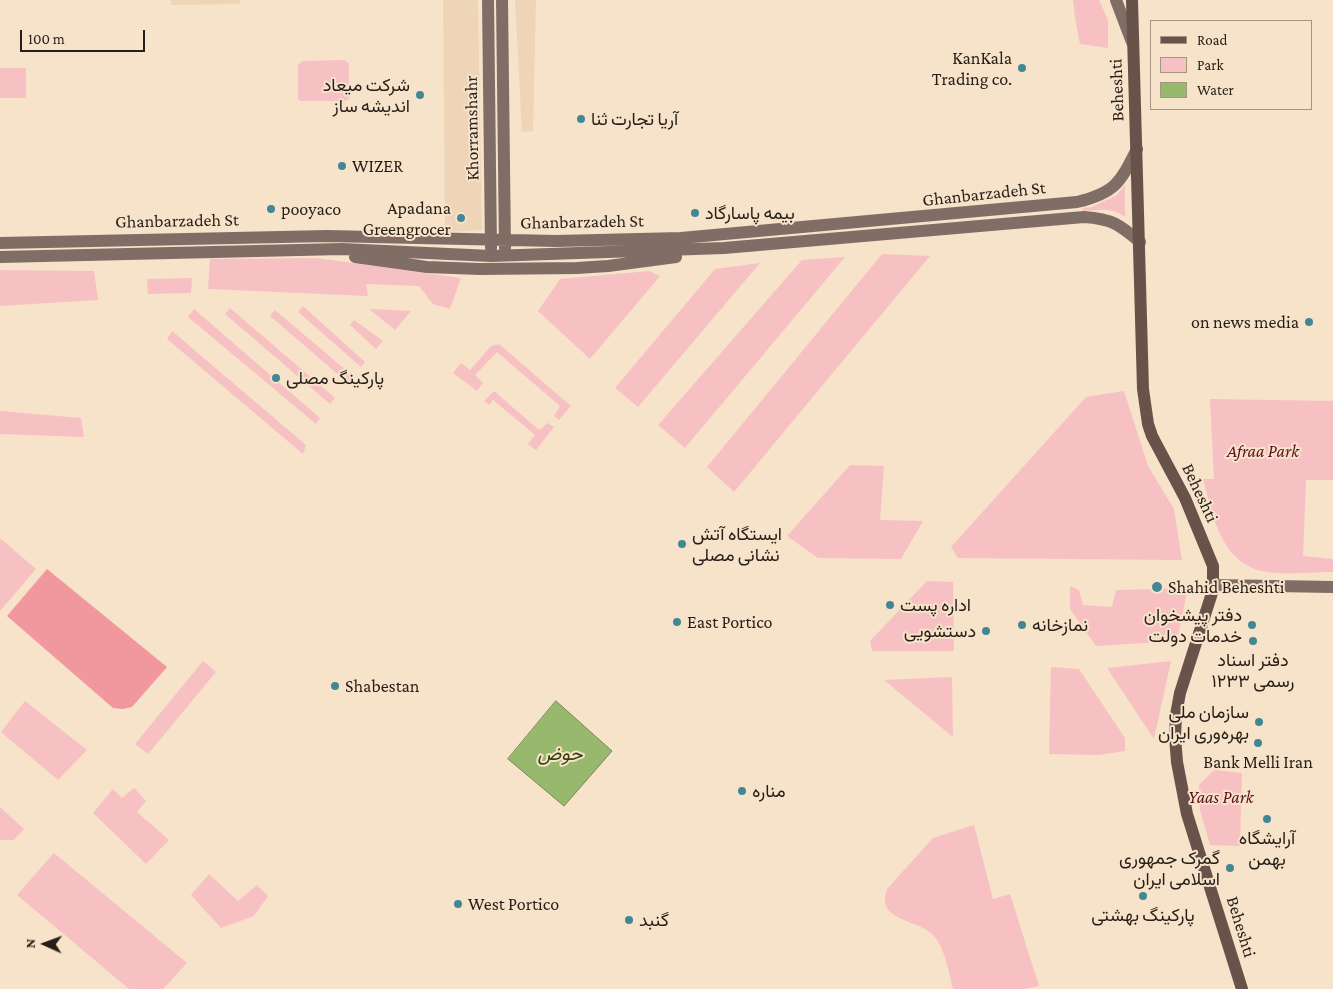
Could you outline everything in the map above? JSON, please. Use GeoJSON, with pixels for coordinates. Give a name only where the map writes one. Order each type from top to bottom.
{"type":"FeatureCollection","features":[{"type":"Feature","properties":{"kind":"main road","name":"Khorramshahr"},"geometry":{"type":"LineString","coordinates":[[488,0],[491,256]]}},
{"type":"Feature","properties":{"kind":"main road","name":"Khorramshahr"},"geometry":{"type":"LineString","coordinates":[[502,0],[506,255]]}},
{"type":"Feature","properties":{"kind":"main road"},"geometry":{"type":"LineString","coordinates":[[1116,0],[1133,42]]}},
{"type":"Feature","properties":{"kind":"main road","name":"Beheshti"},"geometry":{"type":"LineString","coordinates":[[1132,0],[1143,389],[1148,424],[1152,436],[1184,498],[1213,566],[1213,585],[1180,693],[1175,737],[1177,762],[1187,814],[1242,989]]}},
{"type":"Feature","properties":{"kind":"main road","name":"Ghanbarzadeh St"},"geometry":{"type":"LineString","coordinates":[[0,243],[327,236],[592,241],[681,238],[1077,202],[1099,197],[1116,186],[1137,149]]}},
{"type":"Feature","properties":{"kind":"main road","name":"Ghanbarzadeh St"},"geometry":{"type":"LineString","coordinates":[[0,257],[303,250],[491,256],[724,248],[1084,217],[1101,218],[1118,224],[1140,242]]}},
{"type":"Feature","properties":{"kind":"main road"},"geometry":{"type":"LineString","coordinates":[[303,250],[427,267],[480,269],[608,266],[690,255],[724,248]]}},
{"type":"Feature","properties":{"kind":"main road"},"geometry":{"type":"LineString","coordinates":[[1213,585],[1333,587]]}},
{"type":"Feature","properties":{"kind":"shaded area"},"geometry":{"type":"Polygon","coordinates":[[[171,0],[240,0],[240,4],[171,5],[171,0]]]}},
{"type":"Feature","properties":{"kind":"shaded area"},"geometry":{"type":"Polygon","coordinates":[[[443,0],[478,0],[482,230],[445,232],[443,0]]]}},
{"type":"Feature","properties":{"kind":"shaded area"},"geometry":{"type":"Polygon","coordinates":[[[515,0],[536,0],[533,131],[522,132],[515,0]]]}},
{"type":"Feature","properties":{"kind":"shaded area"},"geometry":{"type":"Polygon","coordinates":[[[47,569],[167,667],[132,707],[123,709],[113,708],[7,616],[47,569]]]}},
{"type":"Feature","properties":{"kind":"green space"},"geometry":{"type":"Polygon","coordinates":[[[1073,0],[1099,0],[1108,20],[1108,48],[1080,44],[1073,0]]]}},
{"type":"Feature","properties":{"kind":"green space"},"geometry":{"type":"Polygon","coordinates":[[[345,60],[349,64],[349,99],[344,101],[301,101],[298,99],[298,65],[302,61],[345,60]]]}},
{"type":"Feature","properties":{"kind":"green space"},"geometry":{"type":"Polygon","coordinates":[[[0,68],[26,68],[26,98],[0,98],[0,68]]]}},
{"type":"Feature","properties":{"kind":"green space"},"geometry":{"type":"Polygon","coordinates":[[[1125,185],[1125,217],[1110,210],[1083,211],[1083,208],[1092,207],[1117,195],[1125,185]]]}},
{"type":"Feature","properties":{"kind":"green space"},"geometry":{"type":"Polygon","coordinates":[[[882,254],[930,256],[734,492],[707,467],[882,254]]]}},
{"type":"Feature","properties":{"kind":"green space"},"geometry":{"type":"Polygon","coordinates":[[[845,257],[685,448],[658,425],[802,260],[845,257]]]}},
{"type":"Feature","properties":{"kind":"green space"},"geometry":{"type":"Polygon","coordinates":[[[317,258],[461,278],[450,309],[433,304],[419,286],[366,284],[368,296],[208,289],[210,259],[317,258]]]}},
{"type":"Feature","properties":{"kind":"green space"},"geometry":{"type":"Polygon","coordinates":[[[760,263],[638,407],[615,388],[715,269],[760,263]]]}},
{"type":"Feature","properties":{"kind":"green space"},"geometry":{"type":"Polygon","coordinates":[[[0,270],[94,271],[98,300],[0,306],[0,270]]]}},
{"type":"Feature","properties":{"kind":"green space"},"geometry":{"type":"Polygon","coordinates":[[[649,271],[660,276],[590,359],[538,311],[560,279],[649,271]]]}},
{"type":"Feature","properties":{"kind":"green space"},"geometry":{"type":"Polygon","coordinates":[[[192,278],[191,293],[148,294],[147,279],[192,278]]]}},
{"type":"Feature","properties":{"kind":"green space"},"geometry":{"type":"Polygon","coordinates":[[[303,306],[365,362],[361,367],[298,312],[303,306]]]}},
{"type":"Feature","properties":{"kind":"green space"},"geometry":{"type":"Polygon","coordinates":[[[230,308],[335,398],[330,404],[225,314],[230,308]]]}},
{"type":"Feature","properties":{"kind":"green space"},"geometry":{"type":"Polygon","coordinates":[[[194,309],[320,418],[316,424],[188,317],[194,309]]]}},
{"type":"Feature","properties":{"kind":"green space"},"geometry":{"type":"Polygon","coordinates":[[[369,309],[411,311],[395,330],[369,309]]]}},
{"type":"Feature","properties":{"kind":"green space"},"geometry":{"type":"Polygon","coordinates":[[[275,310],[354,377],[348,383],[270,316],[275,310]]]}},
{"type":"Feature","properties":{"kind":"green space"},"geometry":{"type":"Polygon","coordinates":[[[354,320],[383,341],[376,349],[350,325],[354,320]]]}},
{"type":"Feature","properties":{"kind":"green space"},"geometry":{"type":"Polygon","coordinates":[[[172,331],[306,445],[303,454],[167,339],[172,331]]]}},
{"type":"Feature","properties":{"kind":"green space"},"geometry":{"type":"Polygon","coordinates":[[[499,344],[571,406],[559,420],[554,416],[560,406],[497,352],[475,375],[483,383],[477,391],[453,373],[461,363],[470,370],[491,346],[499,344]]]}},
{"type":"Feature","properties":{"kind":"green space"},"geometry":{"type":"Polygon","coordinates":[[[494,391],[539,430],[548,423],[554,427],[536,450],[528,444],[535,435],[493,400],[489,405],[484,401],[494,391]]]}},
{"type":"Feature","properties":{"kind":"green space"},"geometry":{"type":"Polygon","coordinates":[[[1124,391],[1148,466],[1174,509],[1182,560],[958,558],[951,547],[1086,397],[1124,391]]]}},
{"type":"Feature","properties":{"kind":"green space","name":"Afraa Park"},"geometry":{"type":"Polygon","coordinates":[[[1210,399],[1333,401],[1333,480],[1306,480],[1303,556],[1333,559],[1333,572],[1267,572],[1251,568],[1239,560],[1229,549],[1221,537],[1203,479],[1214,479],[1210,399]]]}},
{"type":"Feature","properties":{"kind":"green space"},"geometry":{"type":"Polygon","coordinates":[[[0,411],[81,418],[84,437],[0,434],[0,411]]]}},
{"type":"Feature","properties":{"kind":"green space"},"geometry":{"type":"Polygon","coordinates":[[[850,465],[884,466],[880,520],[923,521],[901,559],[818,558],[787,536],[850,465]]]}},
{"type":"Feature","properties":{"kind":"green space"},"geometry":{"type":"Polygon","coordinates":[[[0,538],[36,569],[0,611],[0,538]]]}},
{"type":"Feature","properties":{"kind":"green space"},"geometry":{"type":"Polygon","coordinates":[[[927,581],[953,582],[954,651],[872,651],[870,641],[927,581]]]}},
{"type":"Feature","properties":{"kind":"green space"},"geometry":{"type":"Polygon","coordinates":[[[1070,586],[1079,590],[1083,605],[1112,607],[1116,590],[1188,588],[1177,641],[1096,646],[1070,609],[1070,586]]]}},
{"type":"Feature","properties":{"kind":"green space"},"geometry":{"type":"Polygon","coordinates":[[[203,661],[216,672],[148,754],[135,744],[203,661]]]}},
{"type":"Feature","properties":{"kind":"green space"},"geometry":{"type":"Polygon","coordinates":[[[1171,661],[1154,739],[1107,668],[1171,661]]]}},
{"type":"Feature","properties":{"kind":"green space"},"geometry":{"type":"Polygon","coordinates":[[[1051,667],[1079,669],[1125,738],[1125,751],[1099,755],[1049,754],[1051,667]]]}},
{"type":"Feature","properties":{"kind":"green space"},"geometry":{"type":"Polygon","coordinates":[[[952,677],[953,737],[884,680],[952,677]]]}},
{"type":"Feature","properties":{"kind":"green space"},"geometry":{"type":"Polygon","coordinates":[[[25,701],[87,750],[58,780],[1,732],[25,701]]]}},
{"type":"Feature","properties":{"kind":"green space","name":"Yaas Park"},"geometry":{"type":"Polygon","coordinates":[[[1214,770],[1242,773],[1240,846],[1210,845],[1200,810],[1199,785],[1214,770]]]}},
{"type":"Feature","properties":{"kind":"green space"},"geometry":{"type":"Polygon","coordinates":[[[134,788],[146,801],[137,812],[169,840],[146,864],[93,813],[113,789],[122,798],[134,788]]]}},
{"type":"Feature","properties":{"kind":"green space"},"geometry":{"type":"Polygon","coordinates":[[[0,807],[24,829],[14,840],[0,840],[0,807]]]}},
{"type":"Feature","properties":{"kind":"green space"},"geometry":{"type":"Polygon","coordinates":[[[974,825],[993,899],[1010,894],[1039,986],[1025,989],[953,989],[944,954],[933,935],[927,930],[893,914],[887,908],[885,900],[887,889],[933,838],[974,825]]]}},
{"type":"Feature","properties":{"kind":"green space"},"geometry":{"type":"Polygon","coordinates":[[[54,853],[187,963],[163,989],[129,989],[17,895],[54,853]]]}},
{"type":"Feature","properties":{"kind":"green space"},"geometry":{"type":"Polygon","coordinates":[[[209,874],[238,901],[257,885],[268,896],[254,916],[221,928],[191,895],[209,874]]]}},
{"type":"Feature","properties":{"kind":"water","name":"حوض"},"geometry":{"type":"Polygon","coordinates":[[[556,701],[612,751],[564,806],[508,759],[556,701]]]}},
{"type":"Feature","properties":{"kind":"place","name":"KanKala Trading co."},"geometry":{"type":"Point","coordinates":[1022,68]}},
{"type":"Feature","properties":{"kind":"place","name":"شرکت میعاد اندیشه ساز"},"geometry":{"type":"Point","coordinates":[420,95]}},
{"type":"Feature","properties":{"kind":"place","name":"آریا تجارت ثنا"},"geometry":{"type":"Point","coordinates":[581,119]}},
{"type":"Feature","properties":{"kind":"place","name":"WIZER"},"geometry":{"type":"Point","coordinates":[342,166]}},
{"type":"Feature","properties":{"kind":"place","name":"pooyaco"},"geometry":{"type":"Point","coordinates":[271,209]}},
{"type":"Feature","properties":{"kind":"place","name":"بیمه پاسارگاد"},"geometry":{"type":"Point","coordinates":[695,213]}},
{"type":"Feature","properties":{"kind":"place","name":"Apadana Greengrocer"},"geometry":{"type":"Point","coordinates":[461,218]}},
{"type":"Feature","properties":{"kind":"place","name":"on news media"},"geometry":{"type":"Point","coordinates":[1309,322]}},
{"type":"Feature","properties":{"kind":"place","name":"پارکینگ مصلی"},"geometry":{"type":"Point","coordinates":[276,378]}},
{"type":"Feature","properties":{"kind":"place","name":"ایستگاه آتش نشانی مصلی"},"geometry":{"type":"Point","coordinates":[682,544]}},
{"type":"Feature","properties":{"kind":"place","name":"Shahid Beheshti"},"geometry":{"type":"Point","coordinates":[1157,587]}},
{"type":"Feature","properties":{"kind":"place","name":"اداره پست"},"geometry":{"type":"Point","coordinates":[890,605]}},
{"type":"Feature","properties":{"kind":"place","name":"East Portico"},"geometry":{"type":"Point","coordinates":[677,622]}},
{"type":"Feature","properties":{"kind":"place","name":"نمازخانه"},"geometry":{"type":"Point","coordinates":[1022,625]}},
{"type":"Feature","properties":{"kind":"place","name":"دفتر پیشخوان خدمات دولت"},"geometry":{"type":"Point","coordinates":[1252,625]}},
{"type":"Feature","properties":{"kind":"place","name":"دستشویی"},"geometry":{"type":"Point","coordinates":[986,631]}},
{"type":"Feature","properties":{"kind":"place","name":"دفتر اسناد رسمی ۱۲۳۳"},"geometry":{"type":"Point","coordinates":[1253,641]}},
{"type":"Feature","properties":{"kind":"place","name":"Shabestan"},"geometry":{"type":"Point","coordinates":[335,686]}},
{"type":"Feature","properties":{"kind":"place","name":"سازمان ملی بهره‌وری ایران"},"geometry":{"type":"Point","coordinates":[1259,722]}},
{"type":"Feature","properties":{"kind":"place","name":"Bank Melli Iran"},"geometry":{"type":"Point","coordinates":[1258,743]}},
{"type":"Feature","properties":{"kind":"place","name":"مناره"},"geometry":{"type":"Point","coordinates":[742,791]}},
{"type":"Feature","properties":{"kind":"place","name":"آرایشگاه بهمن"},"geometry":{"type":"Point","coordinates":[1267,819]}},
{"type":"Feature","properties":{"kind":"place","name":"گمرک جمهوری اسلامی ایران"},"geometry":{"type":"Point","coordinates":[1230,868]}},
{"type":"Feature","properties":{"kind":"place","name":"پارکینگ بهشتی"},"geometry":{"type":"Point","coordinates":[1143,896]}},
{"type":"Feature","properties":{"kind":"place","name":"West Portico"},"geometry":{"type":"Point","coordinates":[458,904]}},
{"type":"Feature","properties":{"kind":"place","name":"گنبد"},"geometry":{"type":"Point","coordinates":[629,920]}}]}
